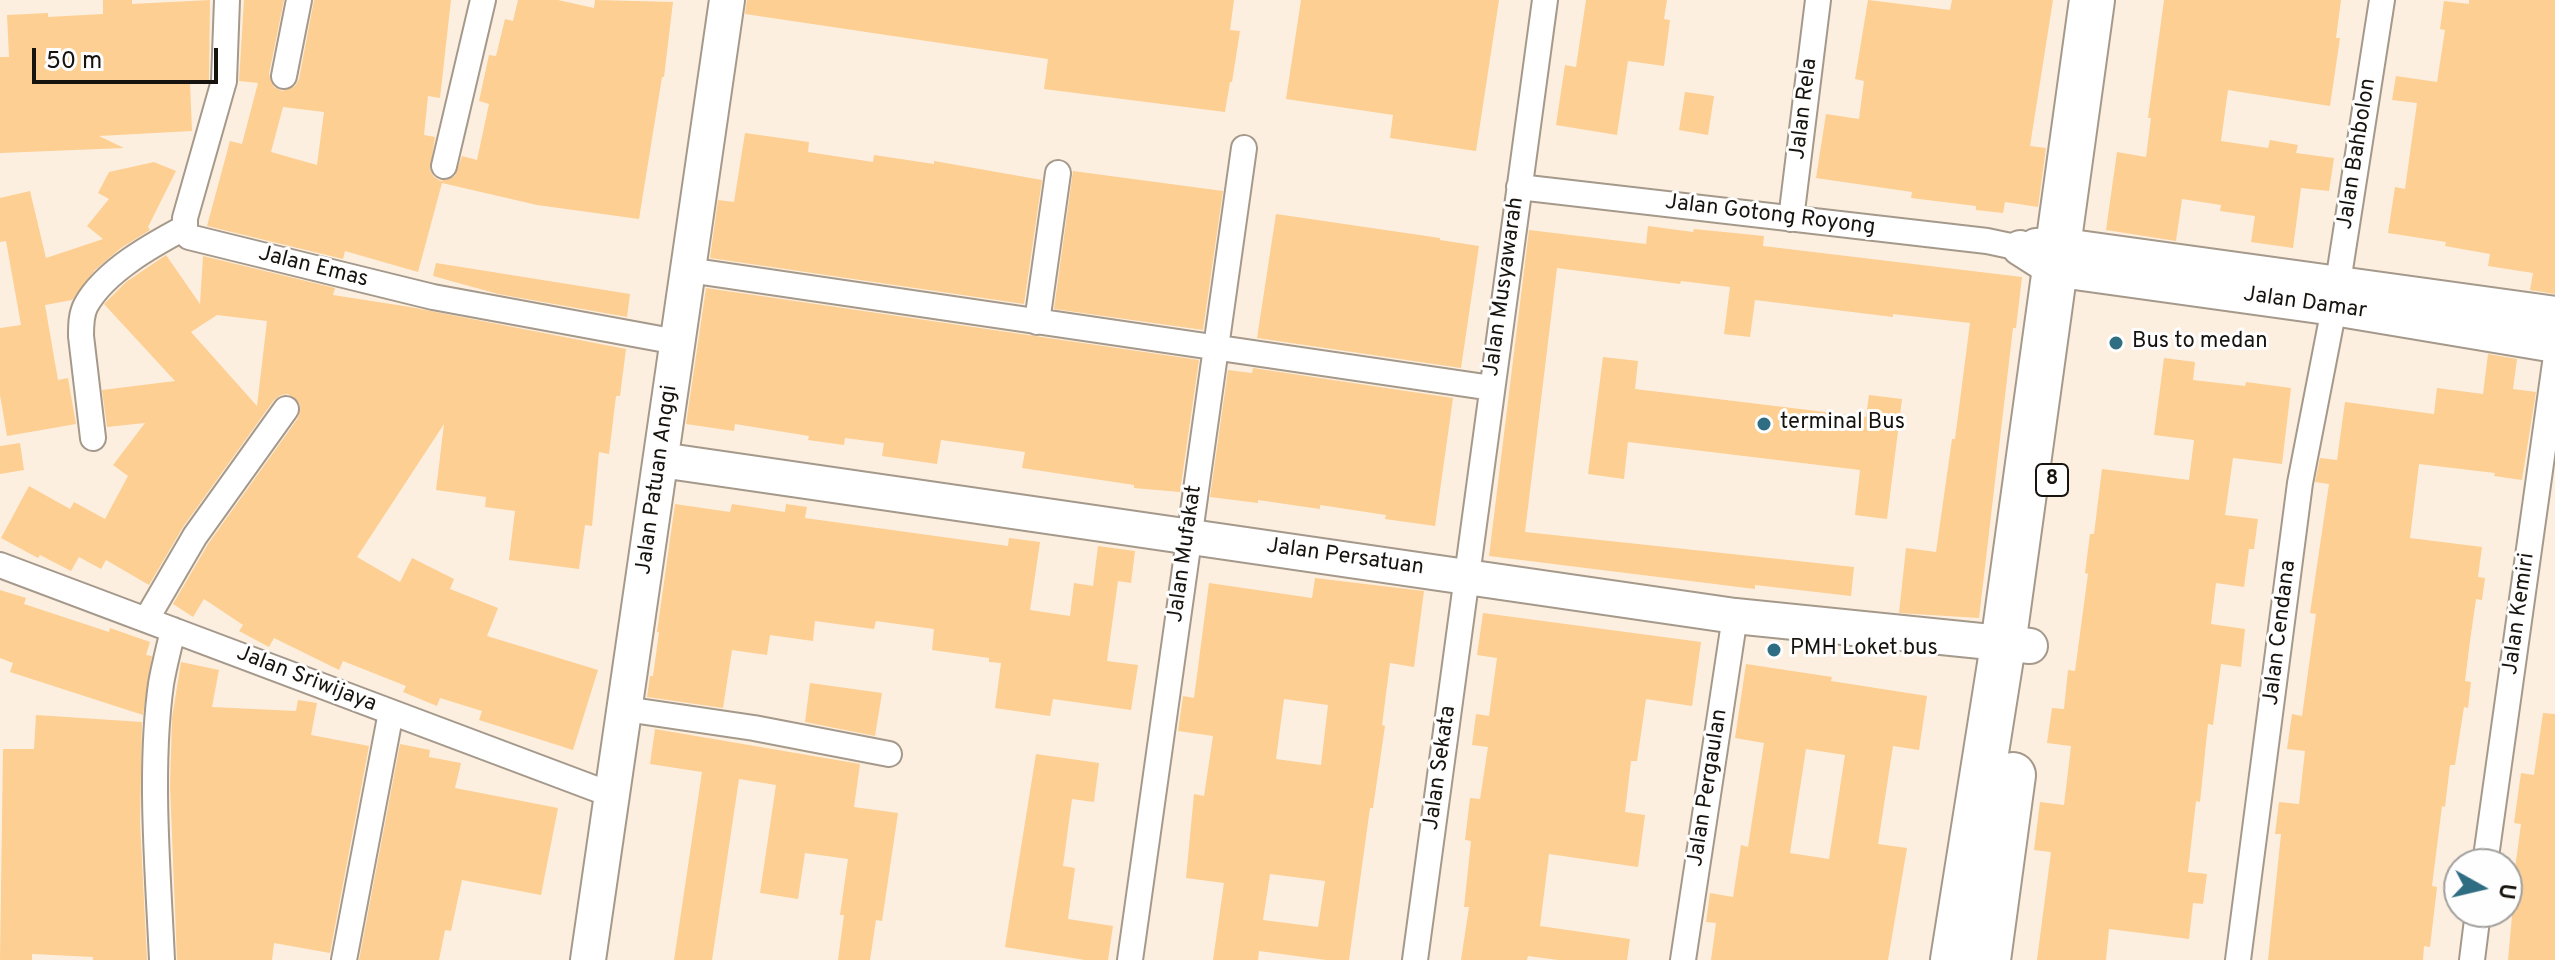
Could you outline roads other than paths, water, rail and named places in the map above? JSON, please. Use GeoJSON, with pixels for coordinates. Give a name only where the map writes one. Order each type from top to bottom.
{"type":"FeatureCollection","features":[{"type":"Feature","properties":{"kind":"highway","name":"8"},"geometry":{"type":"LineString","coordinates":[[1988,960],[2017,645],[2059,257],[2092,0]]}},
{"type":"Feature","properties":{"kind":"highway","name":"8"},"geometry":{"type":"LineString","coordinates":[[2059,257],[2119,0]]}},
{"type":"Feature","properties":{"kind":"highway","name":"8"},"geometry":{"type":"LineString","coordinates":[[1953,960],[2017,645]]}},
{"type":"Feature","properties":{"kind":"street"},"geometry":{"type":"LineString","coordinates":[[93,438],[81,321],[87,305],[102,286],[143,250],[184,228],[195,177],[224,81],[227,0]]}},
{"type":"Feature","properties":{"kind":"street"},"geometry":{"type":"LineString","coordinates":[[284,76],[299,0]]}},
{"type":"Feature","properties":{"kind":"street"},"geometry":{"type":"LineString","coordinates":[[444,166],[483,0]]}},
{"type":"Feature","properties":{"kind":"street","name":"Jalan Patuan Anggi"},"geometry":{"type":"LineString","coordinates":[[588,960],[727,0]]}},
{"type":"Feature","properties":{"kind":"street","name":"Jalan Musyawarah"},"geometry":{"type":"LineString","coordinates":[[1467,575],[1545,0]]}},
{"type":"Feature","properties":{"kind":"street","name":"Jalan Rela"},"geometry":{"type":"LineString","coordinates":[[1791,219],[1818,0]]}},
{"type":"Feature","properties":{"kind":"street","name":"Jalan Bahbolon"},"geometry":{"type":"LineString","coordinates":[[2336,296],[2382,0]]}},
{"type":"Feature","properties":{"kind":"street","name":"Jalan Mufakat"},"geometry":{"type":"LineString","coordinates":[[1130,960],[1244,148]]}},
{"type":"Feature","properties":{"kind":"street"},"geometry":{"type":"LineString","coordinates":[[1037,322],[1058,173]]}},
{"type":"Feature","properties":{"kind":"street","name":"Jalan Gotong Royong"},"geometry":{"type":"LineString","coordinates":[[1519,187],[1987,241],[2059,257]]}},
{"type":"Feature","properties":{"kind":"street","name":"Jalan Emas"},"geometry":{"type":"LineString","coordinates":[[184,228],[185,233],[196,239],[433,297],[677,342]]}},
{"type":"Feature","properties":{"kind":"street","name":"Jalan Damar"},"geometry":{"type":"LineString","coordinates":[[2059,257],[2336,296],[2555,314]]}},
{"type":"Feature","properties":{"kind":"street"},"geometry":{"type":"LineString","coordinates":[[688,270],[1492,388]]}},
{"type":"Feature","properties":{"kind":"street","name":"Jalan Damar"},"geometry":{"type":"LineString","coordinates":[[2336,296],[2555,345]]}},
{"type":"Feature","properties":{"kind":"street","name":"Jalan Cendana"},"geometry":{"type":"LineString","coordinates":[[2238,960],[2300,483],[2336,296]]}},
{"type":"Feature","properties":{"kind":"street","name":"Jalan Kemiri"},"geometry":{"type":"LineString","coordinates":[[2487,848],[2555,363]]}},
{"type":"Feature","properties":{"kind":"street"},"geometry":{"type":"LineString","coordinates":[[146,620],[195,536],[286,409]]}},
{"type":"Feature","properties":{"kind":"street","name":"Jalan Persatuan"},"geometry":{"type":"LineString","coordinates":[[661,460],[1735,616],[2017,645]]}},
{"type":"Feature","properties":{"kind":"street","name":"Jalan Sriwijaya"},"geometry":{"type":"LineString","coordinates":[[0,565],[612,795]]}},
{"type":"Feature","properties":{"kind":"street","name":"Jalan Sekata"},"geometry":{"type":"LineString","coordinates":[[1415,960],[1467,575]]}},
{"type":"Feature","properties":{"kind":"street","name":"Jalan Pergaulan"},"geometry":{"type":"LineString","coordinates":[[1683,960],[1735,616]]}},
{"type":"Feature","properties":{"kind":"street"},"geometry":{"type":"LineString","coordinates":[[162,960],[156,833],[158,721],[161,682],[173,630]]}},
{"type":"Feature","properties":{"kind":"street"},"geometry":{"type":"LineString","coordinates":[[625,709],[754,728],[889,754]]}},
{"type":"Feature","properties":{"kind":"street"},"geometry":{"type":"LineString","coordinates":[[344,960],[391,712]]}},
{"type":"Feature","properties":{"kind":"street"},"geometry":{"type":"LineString","coordinates":[[2472,960],[2476,928]]}},
{"type":"Feature","properties":{"kind":"place","name":"Bus to medan"},"geometry":{"type":"Point","coordinates":[2116,343]}},
{"type":"Feature","properties":{"kind":"place","name":"terminal Bus"},"geometry":{"type":"Point","coordinates":[1764,424]}},
{"type":"Feature","properties":{"kind":"place","name":"PMH Loket bus"},"geometry":{"type":"Point","coordinates":[1774,650]}}]}
